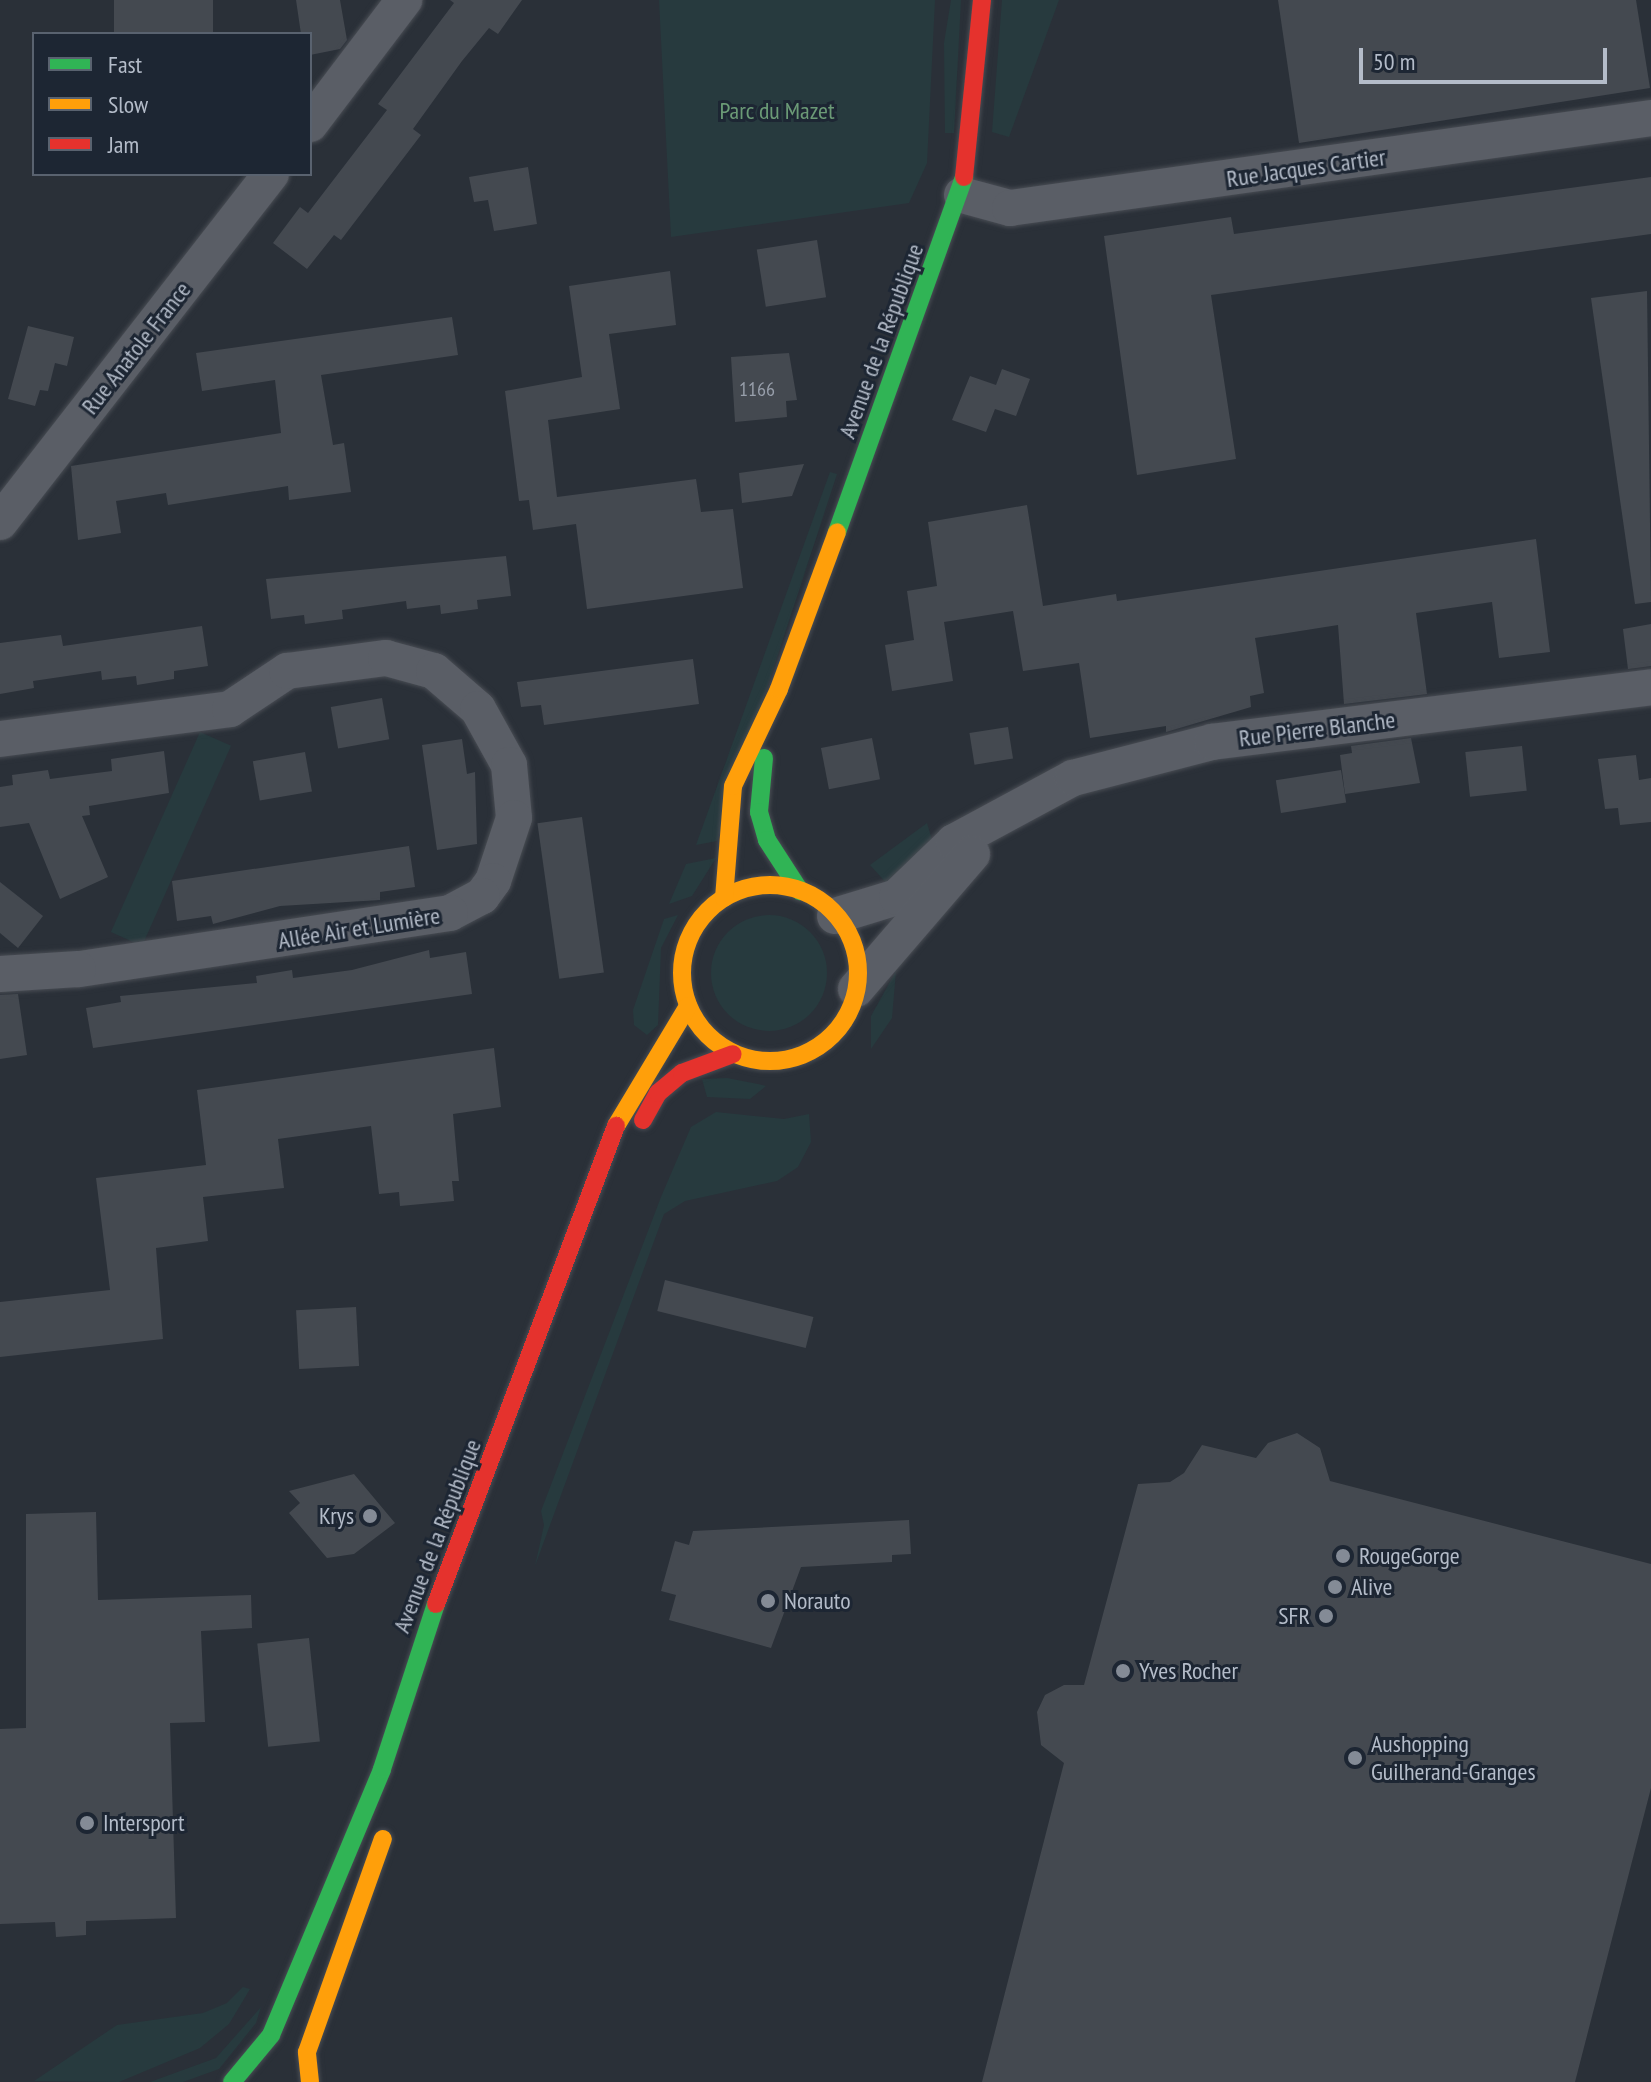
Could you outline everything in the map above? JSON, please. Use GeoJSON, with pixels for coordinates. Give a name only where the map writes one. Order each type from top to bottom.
{"type":"FeatureCollection","features":[{"type":"Feature","properties":{"kind":"main road","name":"Avenue de la République"},"geometry":{"type":"LineString","coordinates":[[724,898],[733,786],[779,689],[962,195],[982,0]]}},
{"type":"Feature","properties":{"kind":"main road","name":"Avenue de la République"},"geometry":{"type":"LineString","coordinates":[[779,689],[759,812],[767,840],[800,891]]}},
{"type":"Feature","properties":{"kind":"main road"},"geometry":{"type":"LineString","coordinates":[[769,885],[800,891],[835,916],[854,950],[856,989],[844,1020],[814,1049],[773,1061],[733,1054],[699,1025],[688,1006],[682,971],[690,937],[724,898],[769,885]]}},
{"type":"Feature","properties":{"kind":"main road","name":"Avenue de la République"},"geometry":{"type":"LineString","coordinates":[[232,2082],[271,2035],[382,1769],[408,1679],[624,1104],[688,1006]]}},
{"type":"Feature","properties":{"kind":"main road"},"geometry":{"type":"LineString","coordinates":[[635,1139],[670,1082],[733,1054]]}},
{"type":"Feature","properties":{"kind":"main road"},"geometry":{"type":"LineString","coordinates":[[310,2082],[307,2052],[391,1816]]}},
{"type":"Feature","properties":{"kind":"street"},"geometry":{"type":"LineString","coordinates":[[312,121],[404,0]]}},
{"type":"Feature","properties":{"kind":"street","name":"Rue Jacques Cartier"},"geometry":{"type":"LineString","coordinates":[[962,195],[1010,208],[1048,204],[1651,118]]}},
{"type":"Feature","properties":{"kind":"street","name":"Rue Anatole France"},"geometry":{"type":"LineString","coordinates":[[0,522],[269,176]]}},
{"type":"Feature","properties":{"kind":"street","name":"Allée Air et Lumière"},"geometry":{"type":"LineString","coordinates":[[0,739],[230,709],[287,671],[352,658],[400,660],[453,683],[478,709],[509,765],[514,818],[493,881],[482,896],[450,913],[108,965],[0,974]]}},
{"type":"Feature","properties":{"kind":"street","name":"Rue Pierre Blanche"},"geometry":{"type":"LineString","coordinates":[[835,916],[897,897],[954,842],[997,823],[1073,778],[1212,742],[1651,687]]}},
{"type":"Feature","properties":{"kind":"street","name":"Rue Pierre Blanche"},"geometry":{"type":"LineString","coordinates":[[856,989],[997,823]]}},
{"type":"Feature","properties":{"kind":"green space","name":"Parc du Mazet"},"geometry":{"type":"Polygon","coordinates":[[[659,0],[935,0],[927,163],[909,203],[671,237],[659,0]]]}},
{"type":"Feature","properties":{"kind":"green space"},"geometry":{"type":"Polygon","coordinates":[[[951,0],[961,0],[954,133],[945,133],[944,43],[951,0]]]}},
{"type":"Feature","properties":{"kind":"green space"},"geometry":{"type":"Polygon","coordinates":[[[1002,0],[1059,0],[1009,137],[992,132],[1002,0]]]}},
{"type":"Feature","properties":{"kind":"green space"},"geometry":{"type":"Polygon","coordinates":[[[830,472],[837,474],[717,841],[696,845],[830,472]]]}},
{"type":"Feature","properties":{"kind":"green space"},"geometry":{"type":"Polygon","coordinates":[[[200,732],[231,746],[142,946],[111,932],[200,732]]]}},
{"type":"Feature","properties":{"kind":"green space"},"geometry":{"type":"Polygon","coordinates":[[[927,823],[932,840],[890,887],[870,865],[927,823]]]}},
{"type":"Feature","properties":{"kind":"green space"},"geometry":{"type":"Polygon","coordinates":[[[716,858],[692,896],[669,904],[686,864],[716,858]]]}},
{"type":"Feature","properties":{"kind":"green space"},"geometry":{"type":"Polygon","coordinates":[[[678,915],[661,948],[658,1025],[647,1035],[634,1025],[633,1010],[664,919],[678,915]]]}},
{"type":"Feature","properties":{"kind":"green space"},"geometry":{"type":"Polygon","coordinates":[[[769,915],[791,920],[810,932],[822,951],[827,973],[822,995],[810,1014],[791,1026],[769,1031],[747,1026],[728,1014],[716,995],[711,973],[716,951],[728,932],[747,920],[769,915]]]}},
{"type":"Feature","properties":{"kind":"green space"},"geometry":{"type":"Polygon","coordinates":[[[896,971],[892,1018],[871,1049],[871,1016],[896,971]]]}},
{"type":"Feature","properties":{"kind":"green space"},"geometry":{"type":"Polygon","coordinates":[[[727,1078],[766,1086],[750,1099],[707,1097],[702,1079],[727,1078]]]}},
{"type":"Feature","properties":{"kind":"green space"},"geometry":{"type":"Polygon","coordinates":[[[716,1112],[784,1119],[809,1114],[811,1142],[798,1167],[777,1181],[685,1201],[664,1214],[535,1566],[544,1525],[541,1511],[661,1197],[691,1127],[716,1112]]]}},
{"type":"Feature","properties":{"kind":"green space"},"geometry":{"type":"Polygon","coordinates":[[[243,1987],[250,1989],[229,2024],[200,2048],[119,2082],[34,2081],[117,2025],[203,2013],[227,2003],[243,1987]]]}},
{"type":"Feature","properties":{"kind":"green space"},"geometry":{"type":"Polygon","coordinates":[[[261,2007],[256,2023],[219,2069],[183,2082],[150,2082],[216,2058],[261,2007]]]}},
{"type":"Feature","properties":{"kind":"building"},"geometry":{"type":"Polygon","coordinates":[[[114,0],[213,0],[213,32],[114,32],[114,0]]]}},
{"type":"Feature","properties":{"kind":"building"},"geometry":{"type":"Polygon","coordinates":[[[296,0],[340,0],[347,40],[340,49],[312,55],[312,32],[301,32],[296,0]]]}},
{"type":"Feature","properties":{"kind":"building"},"geometry":{"type":"Polygon","coordinates":[[[450,0],[522,0],[498,34],[489,28],[462,61],[413,129],[421,135],[341,240],[334,235],[307,269],[273,243],[300,207],[308,213],[387,110],[378,104],[454,3],[450,0]]]}},
{"type":"Feature","properties":{"kind":"building"},"geometry":{"type":"Polygon","coordinates":[[[1278,0],[1636,0],[1650,88],[1299,143],[1278,0]]]}},
{"type":"Feature","properties":{"kind":"building"},"geometry":{"type":"Polygon","coordinates":[[[528,167],[537,224],[494,231],[488,200],[474,202],[469,177],[528,167]]]}},
{"type":"Feature","properties":{"kind":"building"},"geometry":{"type":"Polygon","coordinates":[[[1651,177],[1651,234],[1211,295],[1236,459],[1137,475],[1104,236],[1231,217],[1234,234],[1651,177]]]}},
{"type":"Feature","properties":{"kind":"building"},"geometry":{"type":"Polygon","coordinates":[[[817,240],[826,297],[766,307],[757,250],[817,240]]]}},
{"type":"Feature","properties":{"kind":"building"},"geometry":{"type":"Polygon","coordinates":[[[670,271],[676,325],[609,334],[620,409],[548,420],[557,497],[696,479],[701,512],[733,509],[743,588],[587,609],[576,524],[533,530],[529,500],[519,501],[505,391],[582,377],[569,286],[670,271]]]}},
{"type":"Feature","properties":{"kind":"building"},"geometry":{"type":"Polygon","coordinates":[[[1647,291],[1651,602],[1635,604],[1591,298],[1647,291]]]}},
{"type":"Feature","properties":{"kind":"building"},"geometry":{"type":"Polygon","coordinates":[[[452,317],[458,355],[321,375],[333,445],[344,443],[351,492],[289,500],[288,486],[168,505],[166,493],[116,501],[121,533],[78,540],[71,466],[281,433],[275,380],[202,391],[196,353],[452,317]]]}},
{"type":"Feature","properties":{"kind":"building"},"geometry":{"type":"Polygon","coordinates":[[[28,326],[74,337],[67,366],[55,363],[48,391],[40,390],[35,406],[8,399],[28,326]]]}},
{"type":"Feature","properties":{"kind":"building"},"geometry":{"type":"Polygon","coordinates":[[[789,353],[797,400],[786,401],[787,417],[735,422],[731,357],[789,353]]]}},
{"type":"Feature","properties":{"kind":"building"},"geometry":{"type":"Polygon","coordinates":[[[1002,369],[1030,379],[1016,416],[995,409],[986,432],[952,420],[970,376],[996,385],[1002,369]]]}},
{"type":"Feature","properties":{"kind":"building"},"geometry":{"type":"Polygon","coordinates":[[[804,464],[792,496],[742,503],[739,473],[804,464]]]}},
{"type":"Feature","properties":{"kind":"building"},"geometry":{"type":"Polygon","coordinates":[[[1027,505],[1043,606],[1116,594],[1117,601],[1536,539],[1550,652],[1499,658],[1492,602],[1416,613],[1427,694],[1344,704],[1338,625],[1255,638],[1264,693],[1250,696],[1251,707],[1166,732],[1166,726],[1090,738],[1079,663],[1023,671],[1013,611],[944,622],[953,681],[892,691],[885,645],[914,640],[907,591],[937,586],[928,522],[1027,505]]]}},
{"type":"Feature","properties":{"kind":"building"},"geometry":{"type":"Polygon","coordinates":[[[506,556],[511,596],[477,600],[478,609],[441,614],[440,605],[407,609],[406,601],[342,610],[343,619],[305,624],[304,615],[271,619],[266,579],[506,556]]]}},
{"type":"Feature","properties":{"kind":"building"},"geometry":{"type":"Polygon","coordinates":[[[1651,624],[1651,666],[1628,669],[1623,629],[1651,624]]]}},
{"type":"Feature","properties":{"kind":"building"},"geometry":{"type":"Polygon","coordinates":[[[202,626],[208,666],[174,671],[174,679],[137,685],[136,676],[102,680],[101,671],[33,681],[34,688],[0,694],[0,643],[61,635],[63,646],[202,626]]]}},
{"type":"Feature","properties":{"kind":"building"},"geometry":{"type":"Polygon","coordinates":[[[693,659],[699,704],[544,725],[541,705],[521,707],[517,682],[693,659]]]}},
{"type":"Feature","properties":{"kind":"building"},"geometry":{"type":"Polygon","coordinates":[[[382,698],[389,739],[338,748],[331,707],[382,698]]]}},
{"type":"Feature","properties":{"kind":"building"},"geometry":{"type":"Polygon","coordinates":[[[1008,727],[1013,759],[974,765],[969,733],[1008,727]]]}},
{"type":"Feature","properties":{"kind":"building"},"geometry":{"type":"Polygon","coordinates":[[[872,738],[880,779],[829,789],[821,748],[872,738]]]}},
{"type":"Feature","properties":{"kind":"building"},"geometry":{"type":"Polygon","coordinates":[[[1411,738],[1420,783],[1345,794],[1340,755],[1352,753],[1351,746],[1411,738]]]}},
{"type":"Feature","properties":{"kind":"building"},"geometry":{"type":"Polygon","coordinates":[[[462,739],[467,774],[475,772],[477,844],[437,850],[422,745],[462,739]]]}},
{"type":"Feature","properties":{"kind":"building"},"geometry":{"type":"Polygon","coordinates":[[[1522,746],[1527,791],[1470,797],[1465,752],[1522,746]]]}},
{"type":"Feature","properties":{"kind":"building"},"geometry":{"type":"Polygon","coordinates":[[[164,751],[169,793],[89,806],[90,815],[82,816],[108,877],[60,899],[29,823],[0,827],[0,787],[13,785],[12,775],[48,770],[50,779],[112,771],[111,759],[164,751]]]}},
{"type":"Feature","properties":{"kind":"building"},"geometry":{"type":"Polygon","coordinates":[[[305,752],[312,791],[260,801],[253,761],[305,752]]]}},
{"type":"Feature","properties":{"kind":"building"},"geometry":{"type":"Polygon","coordinates":[[[1636,755],[1639,780],[1651,778],[1651,822],[1620,825],[1618,808],[1605,809],[1598,759],[1636,755]]]}},
{"type":"Feature","properties":{"kind":"building"},"geometry":{"type":"Polygon","coordinates":[[[1341,770],[1346,803],[1281,813],[1276,780],[1341,770]]]}},
{"type":"Feature","properties":{"kind":"building"},"geometry":{"type":"Polygon","coordinates":[[[582,817],[604,972],[559,979],[537,823],[582,817]]]}},
{"type":"Feature","properties":{"kind":"building"},"geometry":{"type":"Polygon","coordinates":[[[409,846],[415,887],[380,892],[380,900],[280,906],[213,924],[211,916],[177,921],[172,881],[409,846]]]}},
{"type":"Feature","properties":{"kind":"building"},"geometry":{"type":"Polygon","coordinates":[[[0,882],[43,916],[18,948],[0,933],[0,882]]]}},
{"type":"Feature","properties":{"kind":"building"},"geometry":{"type":"Polygon","coordinates":[[[429,950],[430,958],[466,952],[472,994],[93,1048],[86,1008],[121,1002],[120,996],[257,983],[256,976],[292,970],[293,978],[352,970],[429,950]]]}},
{"type":"Feature","properties":{"kind":"building"},"geometry":{"type":"Polygon","coordinates":[[[18,994],[27,1055],[0,1059],[0,995],[18,994]]]}},
{"type":"Feature","properties":{"kind":"building"},"geometry":{"type":"Polygon","coordinates":[[[494,1048],[501,1107],[453,1114],[459,1181],[452,1181],[454,1201],[400,1206],[399,1192],[379,1194],[371,1126],[278,1139],[284,1188],[203,1197],[208,1241],[156,1248],[163,1339],[0,1357],[0,1302],[110,1290],[96,1178],[206,1165],[197,1090],[494,1048]]]}},
{"type":"Feature","properties":{"kind":"building"},"geometry":{"type":"Polygon","coordinates":[[[665,1280],[813,1317],[806,1348],[657,1311],[665,1280]]]}},
{"type":"Feature","properties":{"kind":"building"},"geometry":{"type":"Polygon","coordinates":[[[356,1307],[359,1366],[299,1369],[296,1310],[356,1307]]]}},
{"type":"Feature","properties":{"kind":"building","name":"Aushopping Guilherand-Granges"},"geometry":{"type":"Polygon","coordinates":[[[1297,1433],[1320,1448],[1330,1481],[1651,1564],[1651,1788],[1575,2082],[982,2082],[1064,1763],[1041,1745],[1037,1712],[1045,1695],[1064,1685],[1084,1685],[1138,1484],[1170,1482],[1184,1473],[1202,1445],[1256,1458],[1268,1443],[1297,1433]]]}},
{"type":"Feature","properties":{"kind":"building"},"geometry":{"type":"Polygon","coordinates":[[[354,1474],[395,1523],[354,1554],[327,1558],[289,1513],[300,1503],[289,1491],[354,1474]]]}},
{"type":"Feature","properties":{"kind":"building","name":"Intersport"},"geometry":{"type":"Polygon","coordinates":[[[96,1512],[98,1600],[251,1595],[252,1628],[201,1631],[205,1722],[170,1723],[176,1918],[86,1921],[86,1935],[56,1937],[55,1922],[0,1924],[0,1729],[26,1728],[26,1514],[96,1512]]]}},
{"type":"Feature","properties":{"kind":"building"},"geometry":{"type":"Polygon","coordinates":[[[909,1520],[911,1554],[892,1555],[892,1562],[801,1567],[771,1648],[669,1620],[676,1595],[661,1591],[675,1541],[689,1545],[693,1531],[909,1520]]]}},
{"type":"Feature","properties":{"kind":"building"},"geometry":{"type":"Polygon","coordinates":[[[309,1638],[320,1741],[268,1747],[257,1643],[309,1638]]]}},
{"type":"Feature","properties":{"kind":"traffic: fast"},"geometry":{"type":"LineString","coordinates":[[837,532],[964,177]]}},
{"type":"Feature","properties":{"kind":"traffic: fast"},"geometry":{"type":"LineString","coordinates":[[764,758],[759,812],[767,840],[800,891]]}},
{"type":"Feature","properties":{"kind":"traffic: fast"},"geometry":{"type":"LineString","coordinates":[[232,2082],[271,2035],[382,1769],[436,1604]]}},
{"type":"Feature","properties":{"kind":"traffic: slow"},"geometry":{"type":"LineString","coordinates":[[724,898],[733,786],[779,689],[837,532]]}},
{"type":"Feature","properties":{"kind":"traffic: slow"},"geometry":{"type":"LineString","coordinates":[[770,885],[803,892],[832,911],[851,940],[858,973],[851,1006],[832,1035],[803,1054],[770,1061],[737,1054],[708,1035],[689,1006],[682,973],[689,940],[708,911],[737,892],[770,885]]}},
{"type":"Feature","properties":{"kind":"traffic: slow"},"geometry":{"type":"LineString","coordinates":[[616,1126],[688,1006]]}},
{"type":"Feature","properties":{"kind":"traffic: slow"},"geometry":{"type":"LineString","coordinates":[[310,2082],[307,2052],[383,1839]]}},
{"type":"Feature","properties":{"kind":"traffic: jam"},"geometry":{"type":"LineString","coordinates":[[964,177],[982,0]]}},
{"type":"Feature","properties":{"kind":"traffic: jam"},"geometry":{"type":"LineString","coordinates":[[643,1120],[658,1093],[682,1073],[733,1054]]}},
{"type":"Feature","properties":{"kind":"traffic: jam"},"geometry":{"type":"LineString","coordinates":[[436,1604],[616,1126]]}},
{"type":"Feature","properties":{"kind":"place","name":"Krys"},"geometry":{"type":"Point","coordinates":[370,1516]}},
{"type":"Feature","properties":{"kind":"place","name":"RougeGorge"},"geometry":{"type":"Point","coordinates":[1343,1556]}},
{"type":"Feature","properties":{"kind":"place","name":"Alive"},"geometry":{"type":"Point","coordinates":[1335,1587]}},
{"type":"Feature","properties":{"kind":"place","name":"Norauto"},"geometry":{"type":"Point","coordinates":[768,1601]}},
{"type":"Feature","properties":{"kind":"place","name":"SFR"},"geometry":{"type":"Point","coordinates":[1326,1616]}},
{"type":"Feature","properties":{"kind":"place","name":"Yves Rocher"},"geometry":{"type":"Point","coordinates":[1123,1671]}},
{"type":"Feature","properties":{"kind":"place","name":"Aushopping Guilherand-Granges"},"geometry":{"type":"Point","coordinates":[1355,1758]}},
{"type":"Feature","properties":{"kind":"place","name":"Intersport"},"geometry":{"type":"Point","coordinates":[87,1823]}}]}
